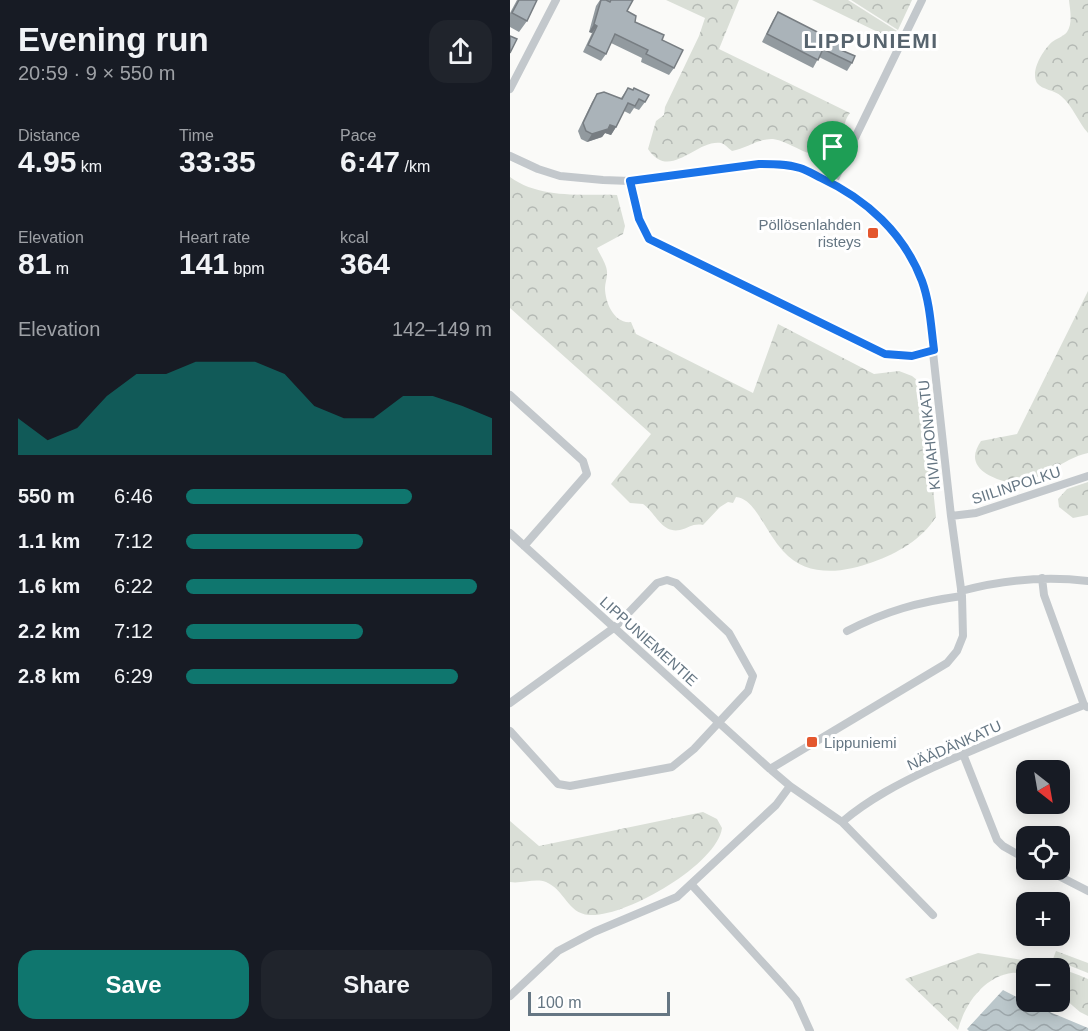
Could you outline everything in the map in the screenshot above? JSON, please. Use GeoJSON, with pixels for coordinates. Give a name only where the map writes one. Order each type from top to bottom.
{"type":"FeatureCollection","features":[{"type":"Feature","properties":{"kind":"street"},"geometry":{"type":"LineString","coordinates":[[510,89],[556,0]]}},
{"type":"Feature","properties":{"kind":"street"},"geometry":{"type":"LineString","coordinates":[[833,183],[922,0]]}},
{"type":"Feature","properties":{"kind":"street","name":"KIVIAHONKATU"},"geometry":{"type":"LineString","coordinates":[[510,156],[538,169],[578,179],[630,181],[759,164],[778,164],[801,168],[854,195],[873,210],[903,244],[921,279],[927,298],[934,350],[961,593],[963,636],[957,651],[947,663],[770,769]]}},
{"type":"Feature","properties":{"kind":"street"},"geometry":{"type":"LineString","coordinates":[[630,181],[639,219],[649,239],[885,354],[912,356],[934,350]]}},
{"type":"Feature","properties":{"kind":"street"},"geometry":{"type":"LineString","coordinates":[[510,395],[583,461],[587,474],[524,546]]}},
{"type":"Feature","properties":{"kind":"street","name":"SIILINPOLKU"},"geometry":{"type":"LineString","coordinates":[[951,516],[976,513],[1088,476]]}},
{"type":"Feature","properties":{"kind":"street","name":"LIPPUNIEMENTIE"},"geometry":{"type":"LineString","coordinates":[[510,533],[770,769],[790,786],[842,822],[933,915]]}},
{"type":"Feature","properties":{"kind":"street"},"geometry":{"type":"LineString","coordinates":[[1042,578],[1044,595],[1086,706]]}},
{"type":"Feature","properties":{"kind":"street"},"geometry":{"type":"LineString","coordinates":[[847,631],[872,619],[923,602],[961,593],[1042,578],[1088,581]]}},
{"type":"Feature","properties":{"kind":"street"},"geometry":{"type":"LineString","coordinates":[[510,703],[615,627],[657,584],[667,579],[676,583],[729,633],[753,676],[748,691],[693,749],[672,767],[570,786],[558,784],[510,731]]}},
{"type":"Feature","properties":{"kind":"street","name":"NÄÄDÄNKATU"},"geometry":{"type":"LineString","coordinates":[[842,822],[859,807],[896,785],[963,754],[1086,706]]}},
{"type":"Feature","properties":{"kind":"street"},"geometry":{"type":"LineString","coordinates":[[963,754],[997,840],[1016,853]]}},
{"type":"Feature","properties":{"kind":"street"},"geometry":{"type":"LineString","coordinates":[[510,996],[558,951],[594,932],[677,897],[776,805],[790,786]]}},
{"type":"Feature","properties":{"kind":"street"},"geometry":{"type":"LineString","coordinates":[[1067,880],[1088,891]]}},
{"type":"Feature","properties":{"kind":"street"},"geometry":{"type":"LineString","coordinates":[[691,884],[796,1000],[810,1031]]}},
{"type":"Feature","properties":{"kind":"green space"},"geometry":{"type":"Polygon","coordinates":[[[666,0],[739,0],[719,49],[850,113],[845,122],[843,139],[839,147],[831,153],[815,155],[781,141],[768,139],[732,151],[721,143],[712,143],[674,161],[656,158],[648,149],[656,121],[664,115],[665,107],[699,36],[705,18],[666,0]]]}},
{"type":"Feature","properties":{"kind":"green space"},"geometry":{"type":"Polygon","coordinates":[[[812,0],[848,0],[897,31],[888,37],[812,0]]]}},
{"type":"Feature","properties":{"kind":"green space"},"geometry":{"type":"Polygon","coordinates":[[[851,0],[912,0],[898,30],[851,0]]]}},
{"type":"Feature","properties":{"kind":"green space"},"geometry":{"type":"Polygon","coordinates":[[[1069,0],[1088,0],[1088,133],[1065,100],[1039,85],[1035,78],[1038,61],[1045,50],[1069,28],[1071,16],[1069,0]]]}},
{"type":"Feature","properties":{"kind":"green space"},"geometry":{"type":"Polygon","coordinates":[[[510,177],[534,189],[548,192],[617,195],[625,226],[623,234],[597,248],[606,268],[605,294],[615,316],[625,322],[631,322],[636,334],[753,393],[778,324],[874,374],[899,371],[912,376],[922,384],[936,517],[930,525],[908,545],[882,558],[850,569],[826,571],[803,566],[793,560],[779,547],[753,508],[740,498],[736,497],[733,503],[728,502],[720,507],[703,525],[680,530],[668,529],[643,504],[630,503],[611,484],[651,434],[510,308],[510,177]]]}},
{"type":"Feature","properties":{"kind":"green space"},"geometry":{"type":"Polygon","coordinates":[[[1088,291],[1088,453],[1022,482],[1010,482],[989,475],[976,463],[975,453],[979,444],[981,441],[1017,434],[1088,291]]]}},
{"type":"Feature","properties":{"kind":"green space"},"geometry":{"type":"Polygon","coordinates":[[[1088,482],[1088,515],[1073,518],[1059,507],[1058,499],[1067,489],[1088,482]]]}},
{"type":"Feature","properties":{"kind":"green space"},"geometry":{"type":"Polygon","coordinates":[[[703,812],[717,819],[722,828],[716,842],[704,858],[667,886],[624,908],[605,914],[589,915],[576,910],[558,890],[546,882],[510,882],[510,821],[539,846],[703,812]]]}},
{"type":"Feature","properties":{"kind":"green space"},"geometry":{"type":"Polygon","coordinates":[[[1056,951],[1088,963],[1088,973],[1070,966],[1070,958],[1053,958],[1056,951]]]}},
{"type":"Feature","properties":{"kind":"green space"},"geometry":{"type":"Polygon","coordinates":[[[978,953],[1016,959],[1016,973],[1002,975],[982,988],[967,1007],[958,1030],[905,979],[978,953]]]}},
{"type":"Feature","properties":{"kind":"green space"},"geometry":{"type":"Polygon","coordinates":[[[1070,972],[1088,979],[1088,1016],[1070,1003],[1070,972]]]}},
{"type":"Feature","properties":{"kind":"water"},"geometry":{"type":"Polygon","coordinates":[[[1003,990],[1016,997],[1016,1012],[1050,1012],[1088,1028],[1088,1031],[969,1031],[967,1029],[1003,990]]]}},
{"type":"Feature","properties":{"kind":"building"},"geometry":{"type":"Polygon","coordinates":[[[519,0],[537,0],[527,21],[512,13],[519,0]]]}},
{"type":"Feature","properties":{"kind":"building"},"geometry":{"type":"Polygon","coordinates":[[[601,0],[610,2],[611,0],[633,0],[627,11],[636,16],[635,22],[664,35],[662,40],[683,50],[674,68],[646,54],[648,50],[615,34],[606,54],[588,45],[597,26],[594,24],[601,0]]]}},
{"type":"Feature","properties":{"kind":"building"},"geometry":{"type":"Polygon","coordinates":[[[778,12],[829,38],[831,35],[845,42],[841,50],[855,56],[852,63],[823,49],[818,60],[767,34],[778,12]]]}},
{"type":"Feature","properties":{"kind":"building"},"geometry":{"type":"Polygon","coordinates":[[[510,36],[517,39],[510,53],[510,36]]]}},
{"type":"Feature","properties":{"kind":"building"},"geometry":{"type":"Polygon","coordinates":[[[628,88],[633,90],[634,88],[649,95],[645,102],[639,99],[635,106],[628,103],[616,127],[610,125],[608,129],[592,134],[586,131],[583,123],[597,94],[604,92],[622,99],[628,88]]]}},
{"type":"Feature","properties":{"kind":"place","name":"Pöllösenlahden risteys"},"geometry":{"type":"Point","coordinates":[873,233]}},
{"type":"Feature","properties":{"kind":"place","name":"Lippuniemi"},"geometry":{"type":"Point","coordinates":[812,742]}},
{"type":"Feature","properties":{"kind":"district","name":"LIPPUNIEMI"},"geometry":{"type":"Point","coordinates":[871,40]}},
{"type":"Feature","properties":{"kind":"route"},"geometry":{"type":"LineString","coordinates":[[778,164],[801,168],[833,183],[854,195],[873,210],[903,244],[921,279],[927,298],[934,350],[912,356],[898,356],[867,347],[649,239],[639,219],[630,181],[697,171],[778,164]]}}]}
